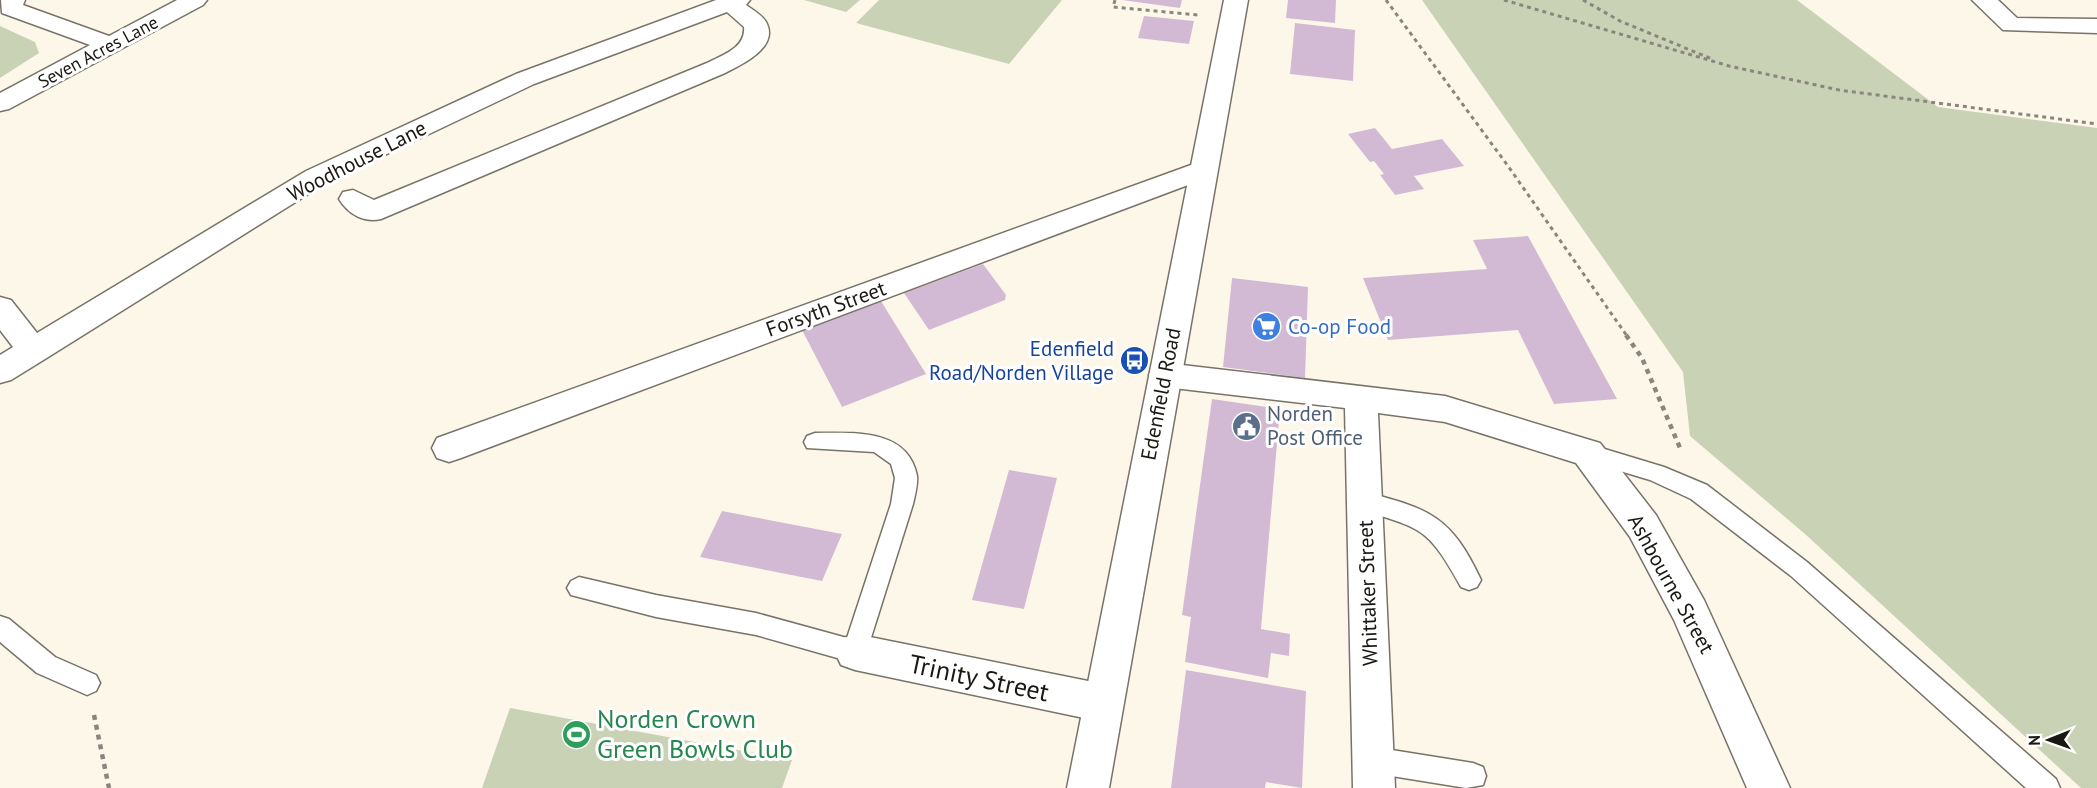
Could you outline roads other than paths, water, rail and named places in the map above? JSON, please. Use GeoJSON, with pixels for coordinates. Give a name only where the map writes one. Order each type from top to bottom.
{"type":"FeatureCollection","features":[{"type":"Feature","properties":{"kind":"street","name":"Seven Acres Lane"},"geometry":{"type":"LineString","coordinates":[[0,103],[195,0]]}},
{"type":"Feature","properties":{"kind":"street"},"geometry":{"type":"LineString","coordinates":[[1984,0],[2010,26],[2097,26]]}},
{"type":"Feature","properties":{"kind":"street"},"geometry":{"type":"LineString","coordinates":[[353,199],[371,212],[716,68],[747,52],[757,34],[756,25],[734,1]]}},
{"type":"Feature","properties":{"kind":"street","name":"Woodhouse Lane"},"geometry":{"type":"LineString","coordinates":[[0,371],[316,177],[525,80],[734,1]]}},
{"type":"Feature","properties":{"kind":"street"},"geometry":{"type":"LineString","coordinates":[[8,6],[112,45]]}},
{"type":"Feature","properties":{"kind":"street","name":"Edenfield Road"},"geometry":{"type":"LineString","coordinates":[[1088,788],[1234,9]]}},
{"type":"Feature","properties":{"kind":"street","name":"Forsyth Street"},"geometry":{"type":"LineString","coordinates":[[449,448],[1202,170]]}},
{"type":"Feature","properties":{"kind":"street"},"geometry":{"type":"LineString","coordinates":[[0,308],[34,351]]}},
{"type":"Feature","properties":{"kind":"street"},"geometry":{"type":"LineString","coordinates":[[1165,375],[1445,409],[1588,453]]}},
{"type":"Feature","properties":{"kind":"street","name":"Whittaker Street"},"geometry":{"type":"LineString","coordinates":[[1361,397],[1374,774]]}},
{"type":"Feature","properties":{"kind":"street","name":"Ashbourne Street"},"geometry":{"type":"LineString","coordinates":[[1588,453],[1643,526],[1690,612],[1769,788]]}},
{"type":"Feature","properties":{"kind":"street","name":"Trinity Street"},"geometry":{"type":"LineString","coordinates":[[855,652],[1103,703]]}},
{"type":"Feature","properties":{"kind":"lane"},"geometry":{"type":"LineString","coordinates":[[579,588],[656,606],[756,624],[855,652],[902,504],[906,478],[900,459],[892,451],[881,446],[868,442],[815,441]]}},
{"type":"Feature","properties":{"kind":"lane"},"geometry":{"type":"LineString","coordinates":[[1588,453],[1656,473],[1699,492],[1799,569],[2046,788]]}},
{"type":"Feature","properties":{"kind":"lane"},"geometry":{"type":"LineString","coordinates":[[1365,501],[1412,514],[1432,524],[1448,541],[1468,580]]}},
{"type":"Feature","properties":{"kind":"lane"},"geometry":{"type":"LineString","coordinates":[[0,627],[46,665],[87,683]]}},
{"type":"Feature","properties":{"kind":"lane"},"geometry":{"type":"LineString","coordinates":[[1374,774],[1473,776]]}},
{"type":"Feature","properties":{"kind":"place","name":"Co-op Food"},"geometry":{"type":"Point","coordinates":[1267,327]}},
{"type":"Feature","properties":{"kind":"place","name":"Edenfield Road/Norden Village"},"geometry":{"type":"Point","coordinates":[1135,361]}},
{"type":"Feature","properties":{"kind":"place","name":"Norden Post Office"},"geometry":{"type":"Point","coordinates":[1246,426]}},
{"type":"Feature","properties":{"kind":"place","name":"Norden Crown Green Bowls Club"},"geometry":{"type":"Point","coordinates":[576,734]}}]}
